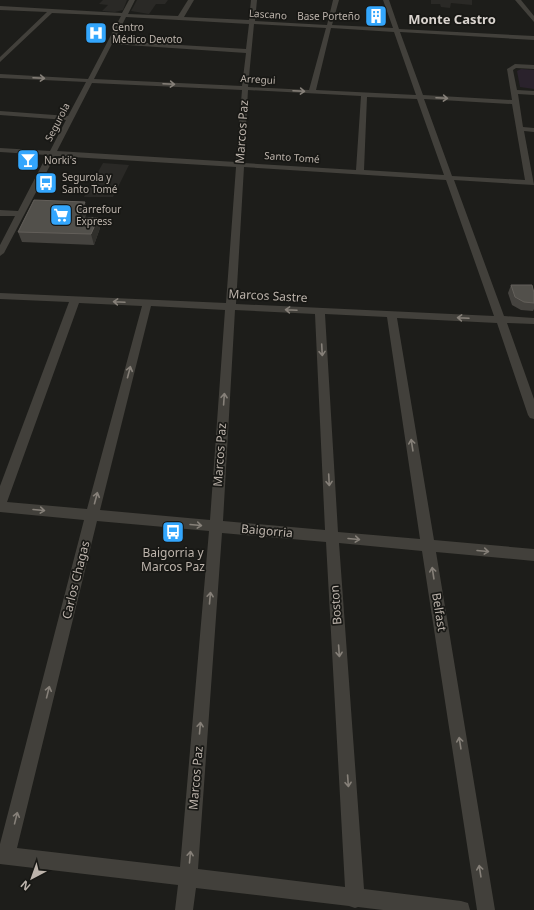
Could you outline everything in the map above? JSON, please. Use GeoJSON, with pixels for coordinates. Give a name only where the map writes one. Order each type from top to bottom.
{"type":"FeatureCollection","features":[{"type":"Feature","properties":{"kind":"street","name":"Segurola"},"geometry":{"type":"LineString","coordinates":[[0,253],[132,0]]}},
{"type":"Feature","properties":{"kind":"street"},"geometry":{"type":"LineString","coordinates":[[180,18],[191,0]]}},
{"type":"Feature","properties":{"kind":"street","name":"Marcos Paz"},"geometry":{"type":"LineString","coordinates":[[184,910],[188,877],[216,526],[244,88],[254,0]]}},
{"type":"Feature","properties":{"kind":"street"},"geometry":{"type":"LineString","coordinates":[[312,91],[336,0]]}},
{"type":"Feature","properties":{"kind":"street"},"geometry":{"type":"LineString","coordinates":[[386,0],[449,178],[502,320],[534,415]]}},
{"type":"Feature","properties":{"kind":"street"},"geometry":{"type":"LineString","coordinates":[[518,0],[534,20]]}},
{"type":"Feature","properties":{"kind":"street","name":"Lascano"},"geometry":{"type":"LineString","coordinates":[[0,8],[534,38]]}},
{"type":"Feature","properties":{"kind":"street"},"geometry":{"type":"LineString","coordinates":[[0,60],[51,10]]}},
{"type":"Feature","properties":{"kind":"street"},"geometry":{"type":"LineString","coordinates":[[527,12],[534,12]]}},
{"type":"Feature","properties":{"kind":"street"},"geometry":{"type":"LineString","coordinates":[[109,42],[248,51]]}},
{"type":"Feature","properties":{"kind":"street"},"geometry":{"type":"LineString","coordinates":[[532,183],[520,129],[510,69],[515,66],[534,67]]}},
{"type":"Feature","properties":{"kind":"street","name":"Arregui"},"geometry":{"type":"LineString","coordinates":[[0,76],[515,102]]}},
{"type":"Feature","properties":{"kind":"street"},"geometry":{"type":"LineString","coordinates":[[514,92],[534,93]]}},
{"type":"Feature","properties":{"kind":"street"},"geometry":{"type":"LineString","coordinates":[[360,172],[364,94]]}},
{"type":"Feature","properties":{"kind":"street"},"geometry":{"type":"LineString","coordinates":[[0,113],[71,118]]}},
{"type":"Feature","properties":{"kind":"street"},"geometry":{"type":"LineString","coordinates":[[520,129],[534,130]]}},
{"type":"Feature","properties":{"kind":"street","name":"Santo Tomé"},"geometry":{"type":"LineString","coordinates":[[0,150],[532,183]]}},
{"type":"Feature","properties":{"kind":"street"},"geometry":{"type":"LineString","coordinates":[[0,213],[20,214]]}},
{"type":"Feature","properties":{"kind":"street","name":"Marcos Sastre"},"geometry":{"type":"LineString","coordinates":[[0,296],[534,321]]}},
{"type":"Feature","properties":{"kind":"street"},"geometry":{"type":"LineString","coordinates":[[0,503],[75,300]]}},
{"type":"Feature","properties":{"kind":"street","name":"Carlos Chagas"},"geometry":{"type":"LineString","coordinates":[[3,856],[147,304]]}},
{"type":"Feature","properties":{"kind":"street","name":"Boston"},"geometry":{"type":"LineString","coordinates":[[320,311],[332,537],[355,899]]}},
{"type":"Feature","properties":{"kind":"street","name":"Belfast"},"geometry":{"type":"LineString","coordinates":[[391,314],[486,910]]}},
{"type":"Feature","properties":{"kind":"street","name":"Baigorria"},"geometry":{"type":"LineString","coordinates":[[0,507],[428,546],[534,554]]}},
{"type":"Feature","properties":{"kind":"street"},"geometry":{"type":"LineString","coordinates":[[3,856],[188,877],[355,899],[461,910]]}},
{"type":"Feature","properties":{"kind":"shaded area"},"geometry":{"type":"Polygon","coordinates":[[[103,0],[127,0],[123,10],[115,12],[102,11],[108,5],[99,4],[103,0]]]}},
{"type":"Feature","properties":{"kind":"shaded area"},"geometry":{"type":"Polygon","coordinates":[[[137,0],[168,0],[165,4],[156,4],[149,14],[131,11],[137,0]]]}},
{"type":"Feature","properties":{"kind":"shaded area"},"geometry":{"type":"Polygon","coordinates":[[[431,0],[472,0],[472,5],[451,3],[450,8],[441,7],[440,4],[431,4],[431,0]]]}},
{"type":"Feature","properties":{"kind":"shaded area"},"geometry":{"type":"Polygon","coordinates":[[[521,69],[534,70],[534,89],[520,87],[517,71],[521,69]]]}},
{"type":"Feature","properties":{"kind":"shaded area"},"geometry":{"type":"Polygon","coordinates":[[[103,163],[129,165],[113,197],[84,197],[103,163]]]}},
{"type":"Feature","properties":{"kind":"building"},"geometry":{"type":"Polygon","coordinates":[[[34,200],[85,202],[78,217],[98,218],[91,234],[18,232],[34,200]]]}},
{"type":"Feature","properties":{"kind":"building"},"geometry":{"type":"Polygon","coordinates":[[[511,285],[532,285],[534,303],[524,302],[515,297],[511,285]]]}},
{"type":"Feature","properties":{"kind":"place","name":"Base Porteño"},"geometry":{"type":"Point","coordinates":[376,16]}},
{"type":"Feature","properties":{"kind":"place","name":"Centro Médico Devoto"},"geometry":{"type":"Point","coordinates":[96,33]}},
{"type":"Feature","properties":{"kind":"place","name":"Norki's"},"geometry":{"type":"Point","coordinates":[28,160]}},
{"type":"Feature","properties":{"kind":"place","name":"Segurola y Santo Tomé"},"geometry":{"type":"Point","coordinates":[46,183]}},
{"type":"Feature","properties":{"kind":"place","name":"Carrefour Express"},"geometry":{"type":"Point","coordinates":[61,215]}},
{"type":"Feature","properties":{"kind":"place","name":"Baigorria y Marcos Paz"},"geometry":{"type":"Point","coordinates":[173,532]}},
{"type":"Feature","properties":{"kind":"district","name":"Monte Castro"},"geometry":{"type":"Point","coordinates":[452,19]}}]}
